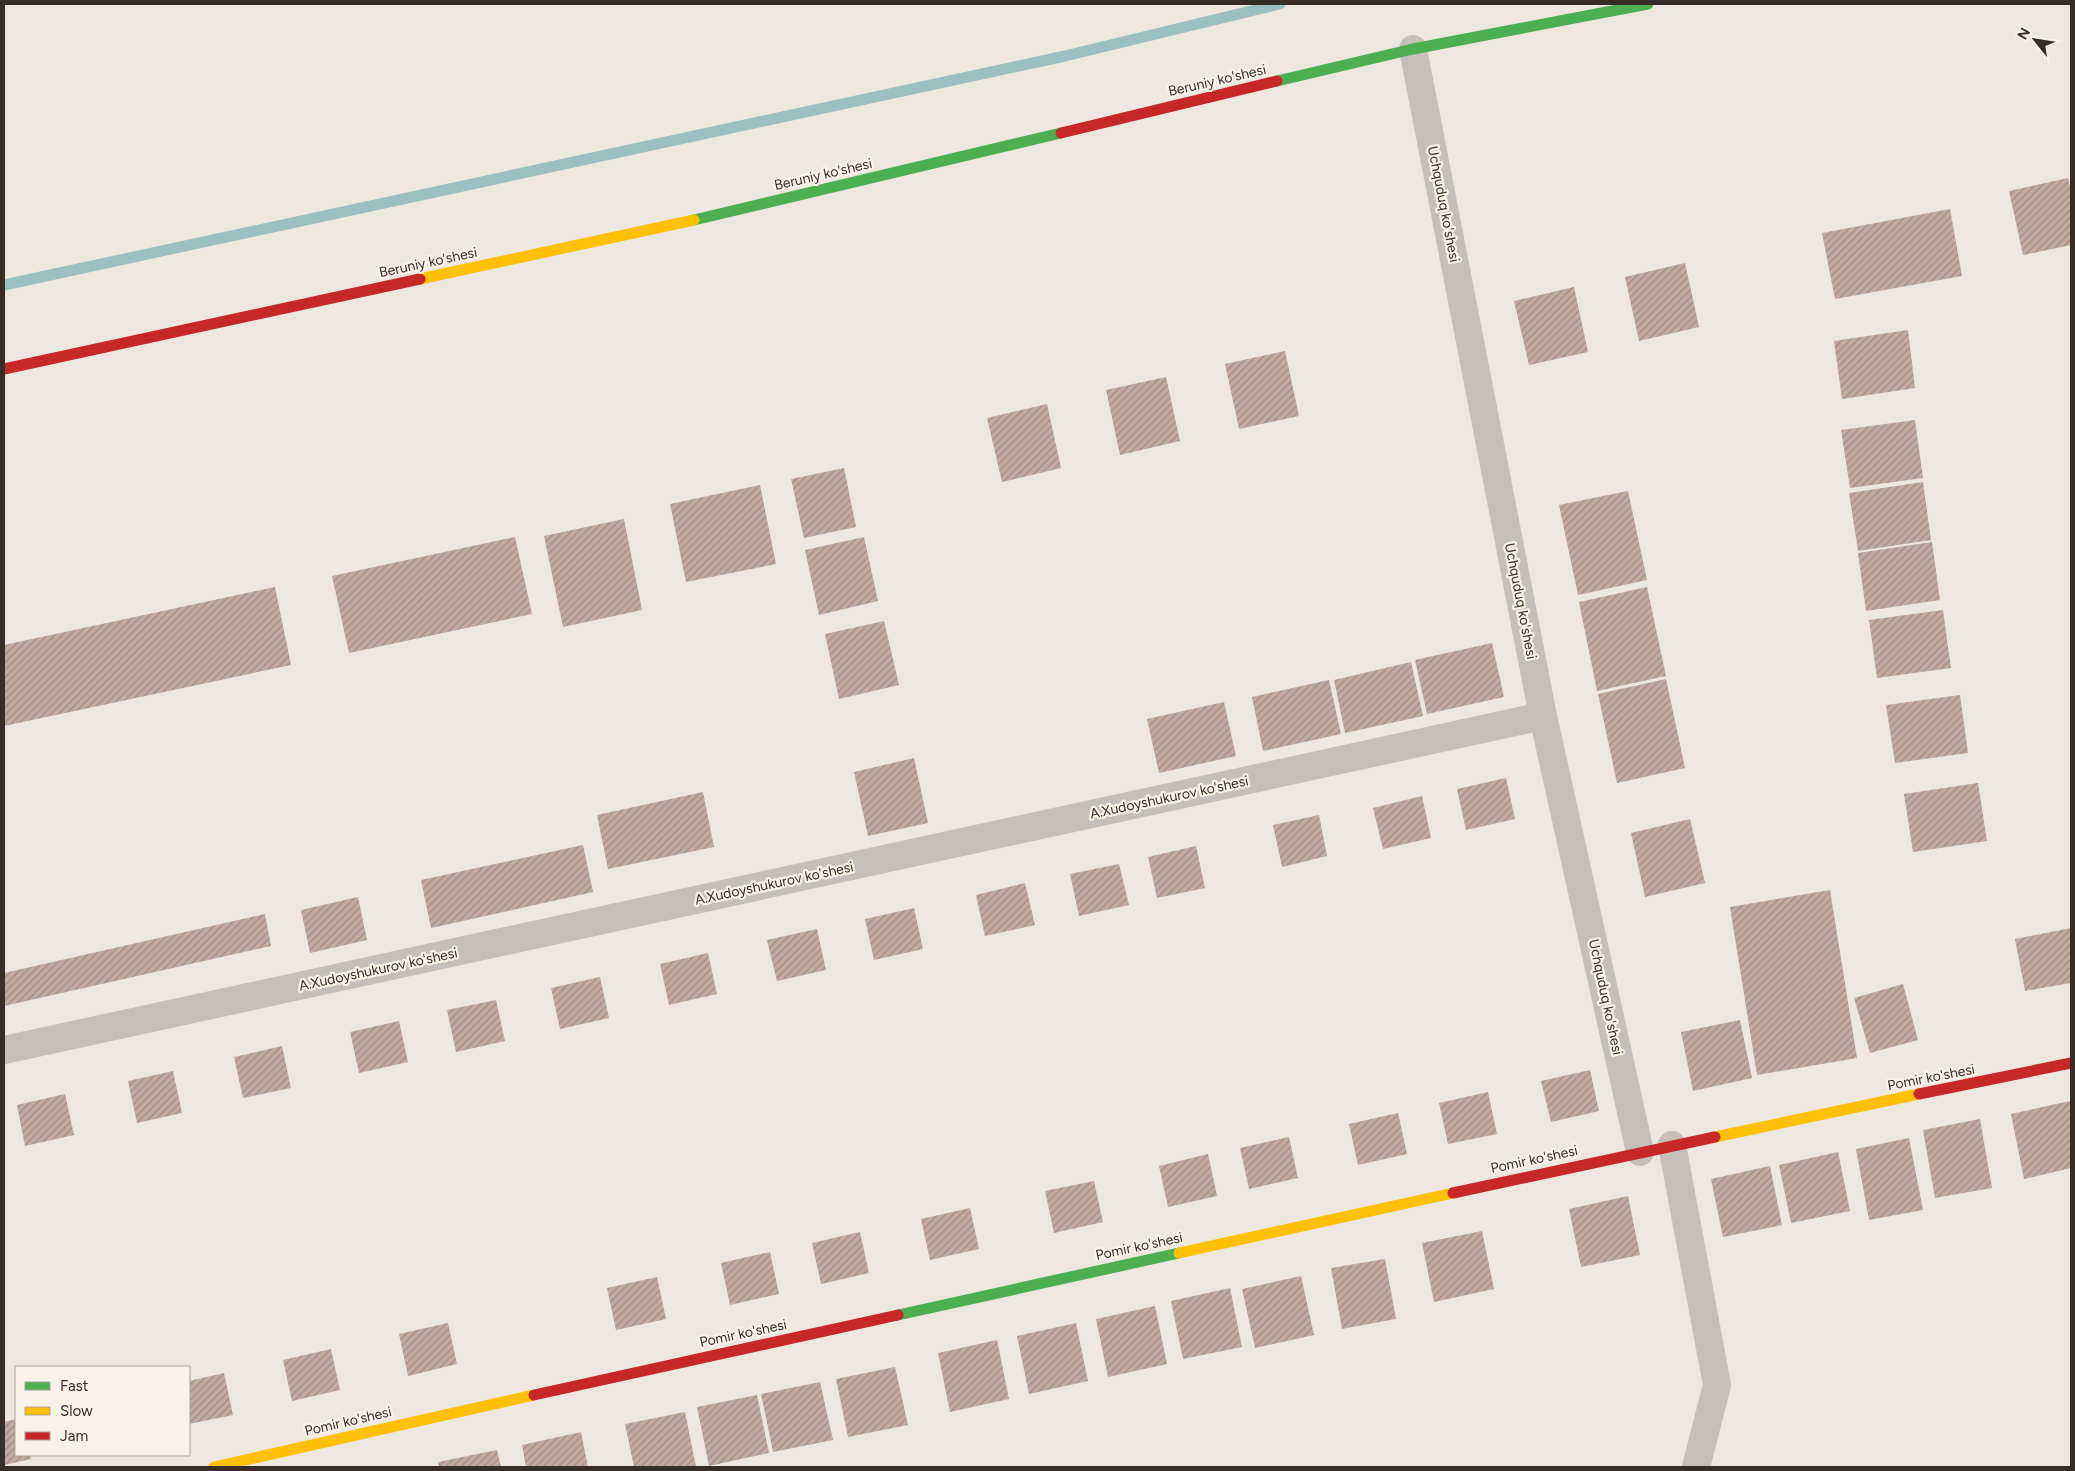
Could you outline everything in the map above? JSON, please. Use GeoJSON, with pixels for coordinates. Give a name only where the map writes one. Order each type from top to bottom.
{"type":"FeatureCollection","features":[{"type":"Feature","properties":{"kind":"street","name":"Beruniy ko'shesi"},"geometry":{"type":"LineString","coordinates":[[4,369],[684,222],[1413,48],[1648,4]]}},
{"type":"Feature","properties":{"kind":"street","name":"Uchquduq ko'shesi"},"geometry":{"type":"LineString","coordinates":[[1413,48],[1543,716],[1640,1152]]}},
{"type":"Feature","properties":{"kind":"street","name":"A.Xudoyshukurov ko'shesi"},"geometry":{"type":"LineString","coordinates":[[4,1050],[1543,716]]}},
{"type":"Feature","properties":{"kind":"street","name":"Pomir ko'shesi"},"geometry":{"type":"LineString","coordinates":[[214,1467],[1672,1145],[2071,1063]]}},
{"type":"Feature","properties":{"kind":"street"},"geometry":{"type":"LineString","coordinates":[[1672,1145],[1717,1385],[1696,1467]]}},
{"type":"Feature","properties":{"kind":"building"},"geometry":{"type":"Polygon","coordinates":[[[2068,178],[2071,191],[2071,245],[2023,255],[2009,191],[2068,178]]]}},
{"type":"Feature","properties":{"kind":"building"},"geometry":{"type":"Polygon","coordinates":[[[1950,209],[1962,276],[1835,299],[1822,233],[1950,209]]]}},
{"type":"Feature","properties":{"kind":"building"},"geometry":{"type":"Polygon","coordinates":[[[1685,263],[1699,327],[1639,341],[1625,277],[1685,263]]]}},
{"type":"Feature","properties":{"kind":"building"},"geometry":{"type":"Polygon","coordinates":[[[1574,287],[1588,352],[1529,365],[1514,301],[1574,287]]]}},
{"type":"Feature","properties":{"kind":"building"},"geometry":{"type":"Polygon","coordinates":[[[1908,330],[1915,388],[1842,399],[1834,341],[1908,330]]]}},
{"type":"Feature","properties":{"kind":"building"},"geometry":{"type":"Polygon","coordinates":[[[1285,351],[1299,416],[1239,429],[1225,364],[1285,351]]]}},
{"type":"Feature","properties":{"kind":"building"},"geometry":{"type":"Polygon","coordinates":[[[1166,377],[1180,441],[1120,455],[1106,390],[1166,377]]]}},
{"type":"Feature","properties":{"kind":"building"},"geometry":{"type":"Polygon","coordinates":[[[1047,404],[1061,468],[1002,482],[987,418],[1047,404]]]}},
{"type":"Feature","properties":{"kind":"building"},"geometry":{"type":"Polygon","coordinates":[[[1915,420],[1923,478],[1850,488],[1841,430],[1915,420]]]}},
{"type":"Feature","properties":{"kind":"building"},"geometry":{"type":"Polygon","coordinates":[[[844,468],[856,527],[804,538],[791,479],[844,468]]]}},
{"type":"Feature","properties":{"kind":"building"},"geometry":{"type":"Polygon","coordinates":[[[1923,482],[1931,540],[1858,551],[1849,493],[1923,482]]]}},
{"type":"Feature","properties":{"kind":"building"},"geometry":{"type":"Polygon","coordinates":[[[760,485],[776,564],[686,582],[670,504],[760,485]]]}},
{"type":"Feature","properties":{"kind":"building"},"geometry":{"type":"Polygon","coordinates":[[[1628,491],[1647,580],[1578,595],[1559,505],[1628,491]]]}},
{"type":"Feature","properties":{"kind":"building"},"geometry":{"type":"Polygon","coordinates":[[[624,519],[642,610],[563,627],[544,536],[624,519]]]}},
{"type":"Feature","properties":{"kind":"building"},"geometry":{"type":"Polygon","coordinates":[[[515,537],[532,614],[349,653],[332,576],[515,537]]]}},
{"type":"Feature","properties":{"kind":"building"},"geometry":{"type":"Polygon","coordinates":[[[864,537],[878,601],[819,615],[805,550],[864,537]]]}},
{"type":"Feature","properties":{"kind":"building"},"geometry":{"type":"Polygon","coordinates":[[[1932,542],[1940,600],[1866,611],[1858,553],[1932,542]]]}},
{"type":"Feature","properties":{"kind":"building"},"geometry":{"type":"Polygon","coordinates":[[[275,587],[291,665],[4,726],[4,645],[275,587]]]}},
{"type":"Feature","properties":{"kind":"building"},"geometry":{"type":"Polygon","coordinates":[[[1647,587],[1666,676],[1597,691],[1579,602],[1647,587]]]}},
{"type":"Feature","properties":{"kind":"building"},"geometry":{"type":"Polygon","coordinates":[[[1943,610],[1951,668],[1877,678],[1869,620],[1943,610]]]}},
{"type":"Feature","properties":{"kind":"building"},"geometry":{"type":"Polygon","coordinates":[[[884,621],[899,685],[839,699],[825,634],[884,621]]]}},
{"type":"Feature","properties":{"kind":"building"},"geometry":{"type":"Polygon","coordinates":[[[1492,643],[1504,697],[1427,714],[1415,660],[1492,643]]]}},
{"type":"Feature","properties":{"kind":"building"},"geometry":{"type":"Polygon","coordinates":[[[1411,662],[1423,716],[1345,733],[1334,680],[1411,662]]]}},
{"type":"Feature","properties":{"kind":"building"},"geometry":{"type":"Polygon","coordinates":[[[1666,679],[1685,768],[1617,783],[1598,694],[1666,679]]]}},
{"type":"Feature","properties":{"kind":"building"},"geometry":{"type":"Polygon","coordinates":[[[1329,680],[1341,734],[1263,751],[1252,697],[1329,680]]]}},
{"type":"Feature","properties":{"kind":"building"},"geometry":{"type":"Polygon","coordinates":[[[1960,695],[1968,753],[1895,763],[1886,705],[1960,695]]]}},
{"type":"Feature","properties":{"kind":"building"},"geometry":{"type":"Polygon","coordinates":[[[1224,702],[1236,756],[1159,773],[1147,719],[1224,702]]]}},
{"type":"Feature","properties":{"kind":"building"},"geometry":{"type":"Polygon","coordinates":[[[914,758],[928,823],[868,836],[854,772],[914,758]]]}},
{"type":"Feature","properties":{"kind":"building"},"geometry":{"type":"Polygon","coordinates":[[[1506,778],[1515,819],[1466,830],[1457,789],[1506,778]]]}},
{"type":"Feature","properties":{"kind":"building"},"geometry":{"type":"Polygon","coordinates":[[[1978,783],[1987,841],[1913,852],[1904,794],[1978,783]]]}},
{"type":"Feature","properties":{"kind":"building"},"geometry":{"type":"Polygon","coordinates":[[[703,792],[714,847],[608,869],[597,815],[703,792]]]}},
{"type":"Feature","properties":{"kind":"building"},"geometry":{"type":"Polygon","coordinates":[[[1422,796],[1431,838],[1383,849],[1373,808],[1422,796]]]}},
{"type":"Feature","properties":{"kind":"building"},"geometry":{"type":"Polygon","coordinates":[[[1319,815],[1327,856],[1282,867],[1273,825],[1319,815]]]}},
{"type":"Feature","properties":{"kind":"building"},"geometry":{"type":"Polygon","coordinates":[[[1690,819],[1705,883],[1645,897],[1631,833],[1690,819]]]}},
{"type":"Feature","properties":{"kind":"building"},"geometry":{"type":"Polygon","coordinates":[[[583,845],[593,892],[431,928],[421,880],[583,845]]]}},
{"type":"Feature","properties":{"kind":"building"},"geometry":{"type":"Polygon","coordinates":[[[1196,846],[1205,888],[1157,898],[1148,857],[1196,846]]]}},
{"type":"Feature","properties":{"kind":"building"},"geometry":{"type":"Polygon","coordinates":[[[1119,864],[1129,905],[1079,916],[1070,874],[1119,864]]]}},
{"type":"Feature","properties":{"kind":"building"},"geometry":{"type":"Polygon","coordinates":[[[1025,883],[1035,925],[985,936],[976,895],[1025,883]]]}},
{"type":"Feature","properties":{"kind":"building"},"geometry":{"type":"Polygon","coordinates":[[[1830,890],[1857,1058],[1757,1075],[1730,907],[1830,890]]]}},
{"type":"Feature","properties":{"kind":"building"},"geometry":{"type":"Polygon","coordinates":[[[358,897],[367,940],[310,953],[301,910],[358,897]]]}},
{"type":"Feature","properties":{"kind":"building"},"geometry":{"type":"Polygon","coordinates":[[[914,908],[923,949],[874,960],[865,919],[914,908]]]}},
{"type":"Feature","properties":{"kind":"building"},"geometry":{"type":"Polygon","coordinates":[[[265,914],[271,946],[4,1006],[4,973],[265,914]]]}},
{"type":"Feature","properties":{"kind":"building"},"geometry":{"type":"Polygon","coordinates":[[[2071,928],[2071,983],[2025,991],[2015,939],[2071,928]]]}},
{"type":"Feature","properties":{"kind":"building"},"geometry":{"type":"Polygon","coordinates":[[[817,929],[826,970],[777,981],[767,940],[817,929]]]}},
{"type":"Feature","properties":{"kind":"building"},"geometry":{"type":"Polygon","coordinates":[[[708,953],[717,994],[669,1005],[660,964],[708,953]]]}},
{"type":"Feature","properties":{"kind":"building"},"geometry":{"type":"Polygon","coordinates":[[[600,977],[609,1018],[560,1029],[551,988],[600,977]]]}},
{"type":"Feature","properties":{"kind":"building"},"geometry":{"type":"Polygon","coordinates":[[[1903,984],[1918,1040],[1870,1053],[1854,998],[1903,984]]]}},
{"type":"Feature","properties":{"kind":"building"},"geometry":{"type":"Polygon","coordinates":[[[496,1000],[505,1041],[456,1052],[447,1010],[496,1000]]]}},
{"type":"Feature","properties":{"kind":"building"},"geometry":{"type":"Polygon","coordinates":[[[1740,1020],[1752,1078],[1693,1091],[1681,1032],[1740,1020]]]}},
{"type":"Feature","properties":{"kind":"building"},"geometry":{"type":"Polygon","coordinates":[[[399,1021],[408,1062],[359,1073],[350,1032],[399,1021]]]}},
{"type":"Feature","properties":{"kind":"building"},"geometry":{"type":"Polygon","coordinates":[[[282,1046],[291,1088],[243,1098],[234,1057],[282,1046]]]}},
{"type":"Feature","properties":{"kind":"building"},"geometry":{"type":"Polygon","coordinates":[[[1590,1070],[1599,1111],[1551,1122],[1541,1081],[1590,1070]]]}},
{"type":"Feature","properties":{"kind":"building"},"geometry":{"type":"Polygon","coordinates":[[[173,1071],[182,1113],[137,1123],[128,1081],[173,1071]]]}},
{"type":"Feature","properties":{"kind":"building"},"geometry":{"type":"Polygon","coordinates":[[[1488,1092],[1497,1134],[1448,1144],[1439,1103],[1488,1092]]]}},
{"type":"Feature","properties":{"kind":"building"},"geometry":{"type":"Polygon","coordinates":[[[65,1094],[74,1135],[25,1146],[17,1105],[65,1094]]]}},
{"type":"Feature","properties":{"kind":"building"},"geometry":{"type":"Polygon","coordinates":[[[2070,1101],[2071,1168],[2024,1179],[2011,1114],[2070,1101]]]}},
{"type":"Feature","properties":{"kind":"building"},"geometry":{"type":"Polygon","coordinates":[[[1398,1113],[1407,1154],[1358,1165],[1349,1124],[1398,1113]]]}},
{"type":"Feature","properties":{"kind":"building"},"geometry":{"type":"Polygon","coordinates":[[[1980,1119],[1992,1188],[1935,1198],[1923,1130],[1980,1119]]]}},
{"type":"Feature","properties":{"kind":"building"},"geometry":{"type":"Polygon","coordinates":[[[1289,1137],[1298,1178],[1249,1189],[1240,1148],[1289,1137]]]}},
{"type":"Feature","properties":{"kind":"building"},"geometry":{"type":"Polygon","coordinates":[[[1909,1138],[1923,1210],[1869,1220],[1856,1149],[1909,1138]]]}},
{"type":"Feature","properties":{"kind":"building"},"geometry":{"type":"Polygon","coordinates":[[[1838,1152],[1850,1211],[1791,1223],[1779,1165],[1838,1152]]]}},
{"type":"Feature","properties":{"kind":"building"},"geometry":{"type":"Polygon","coordinates":[[[1208,1154],[1217,1196],[1168,1207],[1159,1166],[1208,1154]]]}},
{"type":"Feature","properties":{"kind":"building"},"geometry":{"type":"Polygon","coordinates":[[[1770,1166],[1782,1225],[1723,1237],[1711,1179],[1770,1166]]]}},
{"type":"Feature","properties":{"kind":"building"},"geometry":{"type":"Polygon","coordinates":[[[1094,1181],[1103,1222],[1054,1233],[1045,1191],[1094,1181]]]}},
{"type":"Feature","properties":{"kind":"building"},"geometry":{"type":"Polygon","coordinates":[[[1628,1196],[1640,1255],[1581,1267],[1569,1209],[1628,1196]]]}},
{"type":"Feature","properties":{"kind":"building"},"geometry":{"type":"Polygon","coordinates":[[[970,1208],[979,1249],[930,1260],[921,1219],[970,1208]]]}},
{"type":"Feature","properties":{"kind":"building"},"geometry":{"type":"Polygon","coordinates":[[[1482,1231],[1494,1289],[1434,1302],[1422,1243],[1482,1231]]]}},
{"type":"Feature","properties":{"kind":"building"},"geometry":{"type":"Polygon","coordinates":[[[860,1232],[869,1273],[821,1284],[812,1243],[860,1232]]]}},
{"type":"Feature","properties":{"kind":"building"},"geometry":{"type":"Polygon","coordinates":[[[770,1252],[779,1294],[730,1305],[721,1263],[770,1252]]]}},
{"type":"Feature","properties":{"kind":"building"},"geometry":{"type":"Polygon","coordinates":[[[1385,1259],[1396,1319],[1342,1329],[1331,1268],[1385,1259]]]}},
{"type":"Feature","properties":{"kind":"building"},"geometry":{"type":"Polygon","coordinates":[[[1301,1276],[1314,1335],[1255,1348],[1242,1289],[1301,1276]]]}},
{"type":"Feature","properties":{"kind":"building"},"geometry":{"type":"Polygon","coordinates":[[[657,1277],[666,1319],[616,1330],[607,1288],[657,1277]]]}},
{"type":"Feature","properties":{"kind":"building"},"geometry":{"type":"Polygon","coordinates":[[[1230,1288],[1242,1347],[1183,1359],[1171,1301],[1230,1288]]]}},
{"type":"Feature","properties":{"kind":"building"},"geometry":{"type":"Polygon","coordinates":[[[1155,1306],[1167,1364],[1108,1377],[1096,1319],[1155,1306]]]}},
{"type":"Feature","properties":{"kind":"building"},"geometry":{"type":"Polygon","coordinates":[[[448,1323],[457,1364],[408,1376],[399,1334],[448,1323]]]}},
{"type":"Feature","properties":{"kind":"building"},"geometry":{"type":"Polygon","coordinates":[[[1076,1323],[1088,1381],[1029,1394],[1017,1336],[1076,1323]]]}},
{"type":"Feature","properties":{"kind":"building"},"geometry":{"type":"Polygon","coordinates":[[[997,1340],[1009,1399],[950,1412],[938,1353],[997,1340]]]}},
{"type":"Feature","properties":{"kind":"building"},"geometry":{"type":"Polygon","coordinates":[[[331,1349],[340,1390],[292,1401],[283,1360],[331,1349]]]}},
{"type":"Feature","properties":{"kind":"building"},"geometry":{"type":"Polygon","coordinates":[[[895,1367],[908,1425],[848,1437],[836,1379],[895,1367]]]}},
{"type":"Feature","properties":{"kind":"building"},"geometry":{"type":"Polygon","coordinates":[[[224,1373],[233,1415],[190,1424],[190,1381],[224,1373]]]}},
{"type":"Feature","properties":{"kind":"building"},"geometry":{"type":"Polygon","coordinates":[[[820,1382],[833,1440],[773,1452],[761,1394],[820,1382]]]}},
{"type":"Feature","properties":{"kind":"building"},"geometry":{"type":"Polygon","coordinates":[[[757,1395],[769,1453],[709,1466],[697,1407],[757,1395]]]}},
{"type":"Feature","properties":{"kind":"building"},"geometry":{"type":"Polygon","coordinates":[[[685,1412],[696,1467],[634,1467],[625,1424],[685,1412]]]}},
{"type":"Feature","properties":{"kind":"building"},"geometry":{"type":"Polygon","coordinates":[[[15,1419],[15,1456],[30,1456],[31,1459],[4,1465],[4,1422],[15,1419]]]}},
{"type":"Feature","properties":{"kind":"building"},"geometry":{"type":"Polygon","coordinates":[[[581,1432],[588,1467],[526,1467],[522,1445],[581,1432]]]}},
{"type":"Feature","properties":{"kind":"building"},"geometry":{"type":"Polygon","coordinates":[[[497,1450],[501,1467],[439,1467],[438,1462],[497,1450]]]}},
{"type":"Feature","properties":{"kind":"waterway"},"geometry":{"type":"LineString","coordinates":[[4,285],[1065,56],[1280,4]]}},
{"type":"Feature","properties":{"kind":"traffic: fast"},"geometry":{"type":"LineString","coordinates":[[1277,81],[1413,49],[1648,4]]}},
{"type":"Feature","properties":{"kind":"traffic: fast"},"geometry":{"type":"LineString","coordinates":[[694,220],[1061,133]]}},
{"type":"Feature","properties":{"kind":"traffic: fast"},"geometry":{"type":"LineString","coordinates":[[898,1315],[1179,1253]]}},
{"type":"Feature","properties":{"kind":"traffic: slow"},"geometry":{"type":"LineString","coordinates":[[420,279],[694,220]]}},
{"type":"Feature","properties":{"kind":"traffic: slow"},"geometry":{"type":"LineString","coordinates":[[1715,1137],[1919,1094]]}},
{"type":"Feature","properties":{"kind":"traffic: slow"},"geometry":{"type":"LineString","coordinates":[[1179,1253],[1453,1193]]}},
{"type":"Feature","properties":{"kind":"traffic: slow"},"geometry":{"type":"LineString","coordinates":[[214,1467],[534,1395]]}},
{"type":"Feature","properties":{"kind":"traffic: jam"},"geometry":{"type":"LineString","coordinates":[[1061,133],[1277,81]]}},
{"type":"Feature","properties":{"kind":"traffic: jam"},"geometry":{"type":"LineString","coordinates":[[4,369],[420,279]]}},
{"type":"Feature","properties":{"kind":"traffic: jam"},"geometry":{"type":"LineString","coordinates":[[1919,1094],[2071,1063]]}},
{"type":"Feature","properties":{"kind":"traffic: jam"},"geometry":{"type":"LineString","coordinates":[[1453,1193],[1715,1137]]}},
{"type":"Feature","properties":{"kind":"traffic: jam"},"geometry":{"type":"LineString","coordinates":[[534,1395],[898,1315]]}}]}
